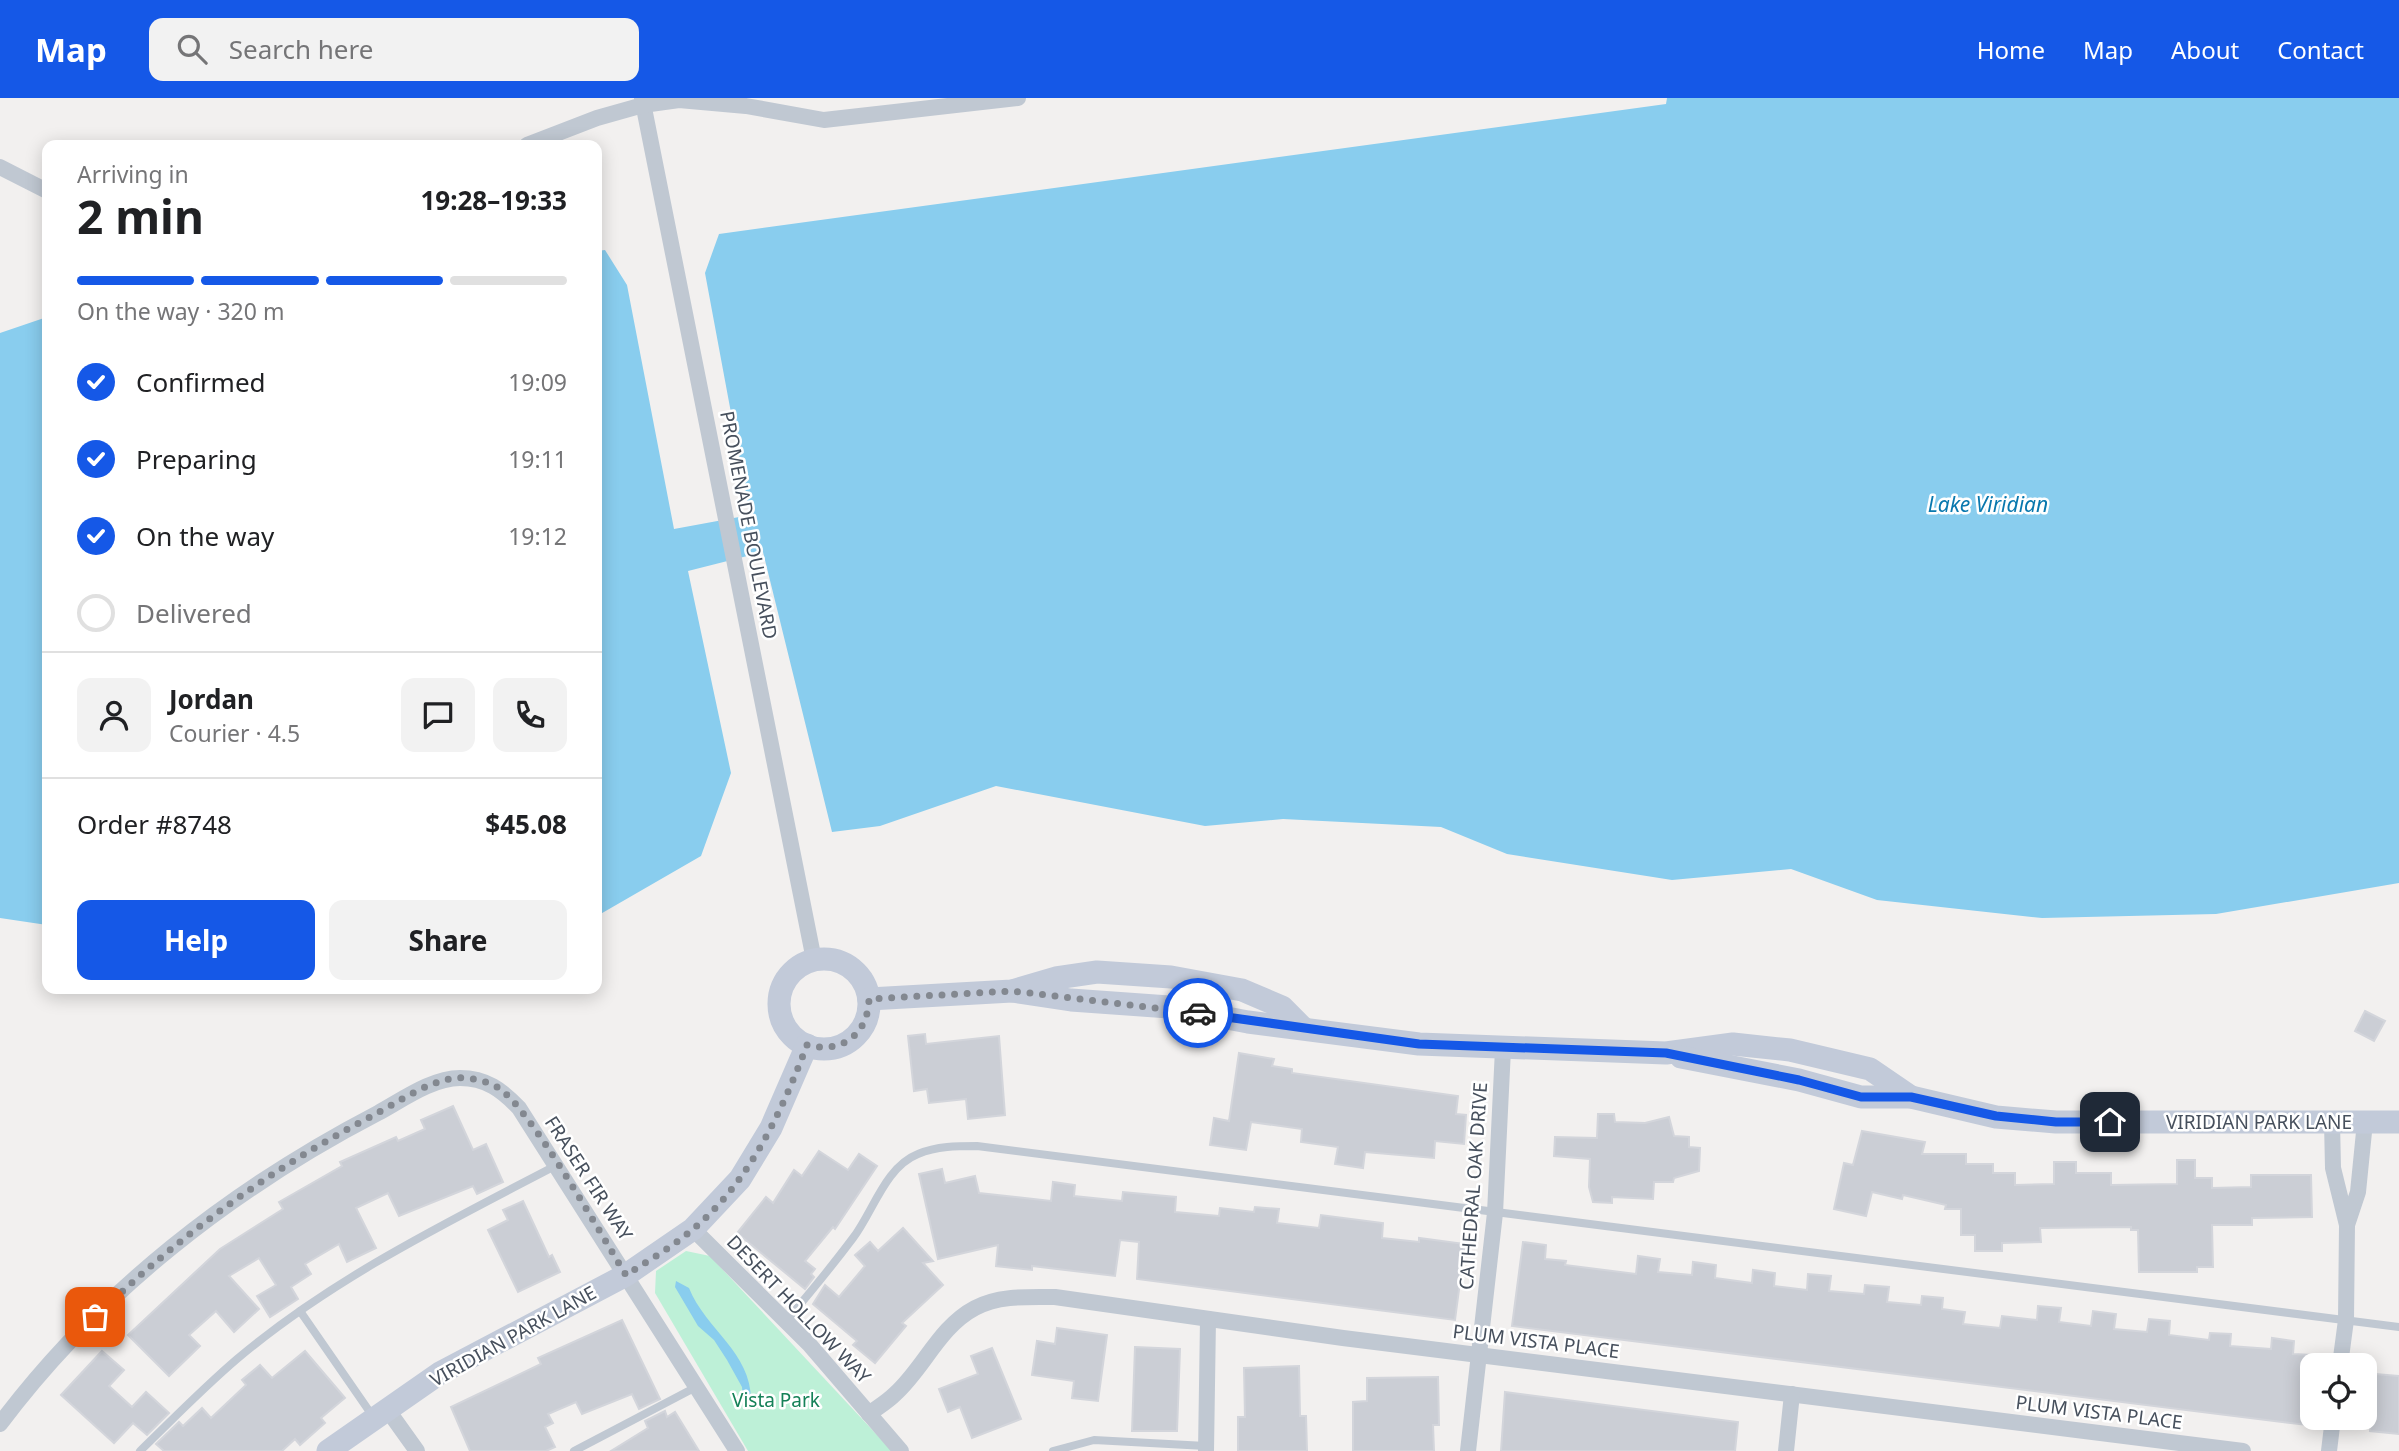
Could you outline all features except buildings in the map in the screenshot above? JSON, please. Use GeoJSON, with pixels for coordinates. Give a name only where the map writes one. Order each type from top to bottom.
{"type":"FeatureCollection","features":[{"type":"Feature","properties":{"kind":"street"},"geometry":{"type":"LineString","coordinates":[[540,140],[642,101],[708,101],[824,120],[1018,98]]}},
{"type":"Feature","properties":{"kind":"street","name":"PROMENADE BOULEVARD"},"geometry":{"type":"LineString","coordinates":[[642,101],[814,960]]}},
{"type":"Feature","properties":{"kind":"street"},"geometry":{"type":"LineString","coordinates":[[0,167],[42,189]]}},
{"type":"Feature","properties":{"kind":"street"},"geometry":{"type":"LineString","coordinates":[[827,959],[850,968],[865,987],[869,999],[865,1021],[851,1040],[830,1048],[807,1045],[796,1039],[782,1018],[780,994],[792,972],[814,960],[827,959]]}},
{"type":"Feature","properties":{"kind":"street","name":"VIRIDIAN PARK LANE"},"geometry":{"type":"LineString","coordinates":[[1012,991],[1055,978],[1097,972],[1171,977],[1242,989],[1282,1007],[1303,1028]]}},
{"type":"Feature","properties":{"kind":"street","name":"VIRIDIAN PARK LANE"},"geometry":{"type":"LineString","coordinates":[[869,999],[1012,991],[1071,1000],[1169,1007],[1248,1022],[1419,1044],[1503,1049],[1666,1053],[1733,1044],[1790,1050],[1870,1069],[1911,1097],[1996,1116],[2056,1122],[2399,1122]]}},
{"type":"Feature","properties":{"kind":"street","name":"VIRIDIAN PARK LANE"},"geometry":{"type":"LineString","coordinates":[[328,1451],[440,1373],[626,1275],[693,1229],[740,1179],[771,1128],[807,1045]]}},
{"type":"Feature","properties":{"kind":"street","name":"CATHEDRAL OAK DRIVE"},"geometry":{"type":"LineString","coordinates":[[1468,1451],[1495,1213],[1503,1049]]}},
{"type":"Feature","properties":{"kind":"street","name":"FRASER FIR WAY"},"geometry":{"type":"LineString","coordinates":[[0,1424],[66,1347],[121,1292],[178,1241],[258,1182],[314,1148],[446,1079],[484,1082],[499,1088],[519,1108],[737,1451]]}},
{"type":"Feature","properties":{"kind":"street"},"geometry":{"type":"LineString","coordinates":[[2332,1122],[2333,1168],[2347,1225],[2346,1320],[2342,1353]]}},
{"type":"Feature","properties":{"kind":"street"},"geometry":{"type":"LineString","coordinates":[[2347,1225],[2358,1192],[2365,1122]]}},
{"type":"Feature","properties":{"kind":"street","name":"DESERT HOLLOW WAY"},"geometry":{"type":"LineString","coordinates":[[693,1229],[786,1321],[901,1451]]}},
{"type":"Feature","properties":{"kind":"street","name":"PLUM VISTA PLACE"},"geometry":{"type":"LineString","coordinates":[[869,1414],[897,1394],[958,1320],[976,1307],[1016,1297],[1055,1297],[1208,1319],[2243,1451]]}},
{"type":"Feature","properties":{"kind":"street"},"geometry":{"type":"LineString","coordinates":[[1206,1448],[1208,1319]]}},
{"type":"Feature","properties":{"kind":"street"},"geometry":{"type":"LineString","coordinates":[[1786,1451],[1792,1394]]}},
{"type":"Feature","properties":{"kind":"street"},"geometry":{"type":"LineString","coordinates":[[381,1413],[416,1451]]}},
{"type":"Feature","properties":{"kind":"street"},"geometry":{"type":"LineString","coordinates":[[2329,1451],[2332,1430]]}},
{"type":"Feature","properties":{"kind":"lane"},"geometry":{"type":"LineString","coordinates":[[786,1321],[856,1234],[882,1189],[916,1154],[942,1147],[976,1146],[2399,1327]]}},
{"type":"Feature","properties":{"kind":"lane"},"geometry":{"type":"LineString","coordinates":[[140,1451],[237,1359],[300,1311],[386,1255],[557,1165]]}},
{"type":"Feature","properties":{"kind":"lane"},"geometry":{"type":"LineString","coordinates":[[300,1311],[381,1413]]}},
{"type":"Feature","properties":{"kind":"lane"},"geometry":{"type":"LineString","coordinates":[[574,1451],[698,1386]]}},
{"type":"Feature","properties":{"kind":"lane"},"geometry":{"type":"LineString","coordinates":[[1053,1451],[1094,1440],[1206,1448]]}},
{"type":"Feature","properties":{"kind":"green space","name":"Vista Park"},"geometry":{"type":"Polygon","coordinates":[[[686,1251],[710,1256],[892,1451],[748,1451],[655,1293],[656,1271],[686,1251]]]}},
{"type":"Feature","properties":{"kind":"water","name":"Lake Viridian"},"geometry":{"type":"Polygon","coordinates":[[[1667,98],[2399,98],[2399,883],[2216,914],[2042,918],[1877,900],[1791,869],[1672,880],[1507,854],[1441,827],[1283,819],[1205,826],[996,786],[880,826],[832,832],[763,552],[688,571],[731,773],[701,856],[602,913],[602,250],[605,250],[627,285],[674,529],[750,515],[705,273],[719,234],[1666,104],[1667,98]]]}},
{"type":"Feature","properties":{"kind":"water"},"geometry":{"type":"Polygon","coordinates":[[[42,319],[42,924],[0,918],[0,333],[42,319]]]}},
{"type":"Feature","properties":{"kind":"water"},"geometry":{"type":"Polygon","coordinates":[[[676,1281],[689,1288],[706,1316],[736,1355],[749,1383],[751,1400],[743,1399],[742,1387],[727,1360],[714,1340],[698,1326],[675,1287],[676,1281]]]}},
{"type":"Feature","properties":{"kind":"way so far"},"geometry":{"type":"LineString","coordinates":[[95,1317],[178,1241],[258,1182],[356,1124],[446,1079],[484,1082],[499,1088],[508,1096],[557,1165],[626,1275],[693,1229],[740,1179],[771,1128],[807,1045],[830,1048],[851,1040],[865,1021],[869,999],[928,998],[1012,991],[1071,1000],[1169,1007],[1198,1013]]}},
{"type":"Feature","properties":{"kind":"route"},"geometry":{"type":"LineString","coordinates":[[1198,1013],[1419,1044],[1666,1053],[1731,1069],[1799,1080],[1861,1097],[1911,1097],[1996,1116],[2056,1122],[2110,1122]]}}]}
